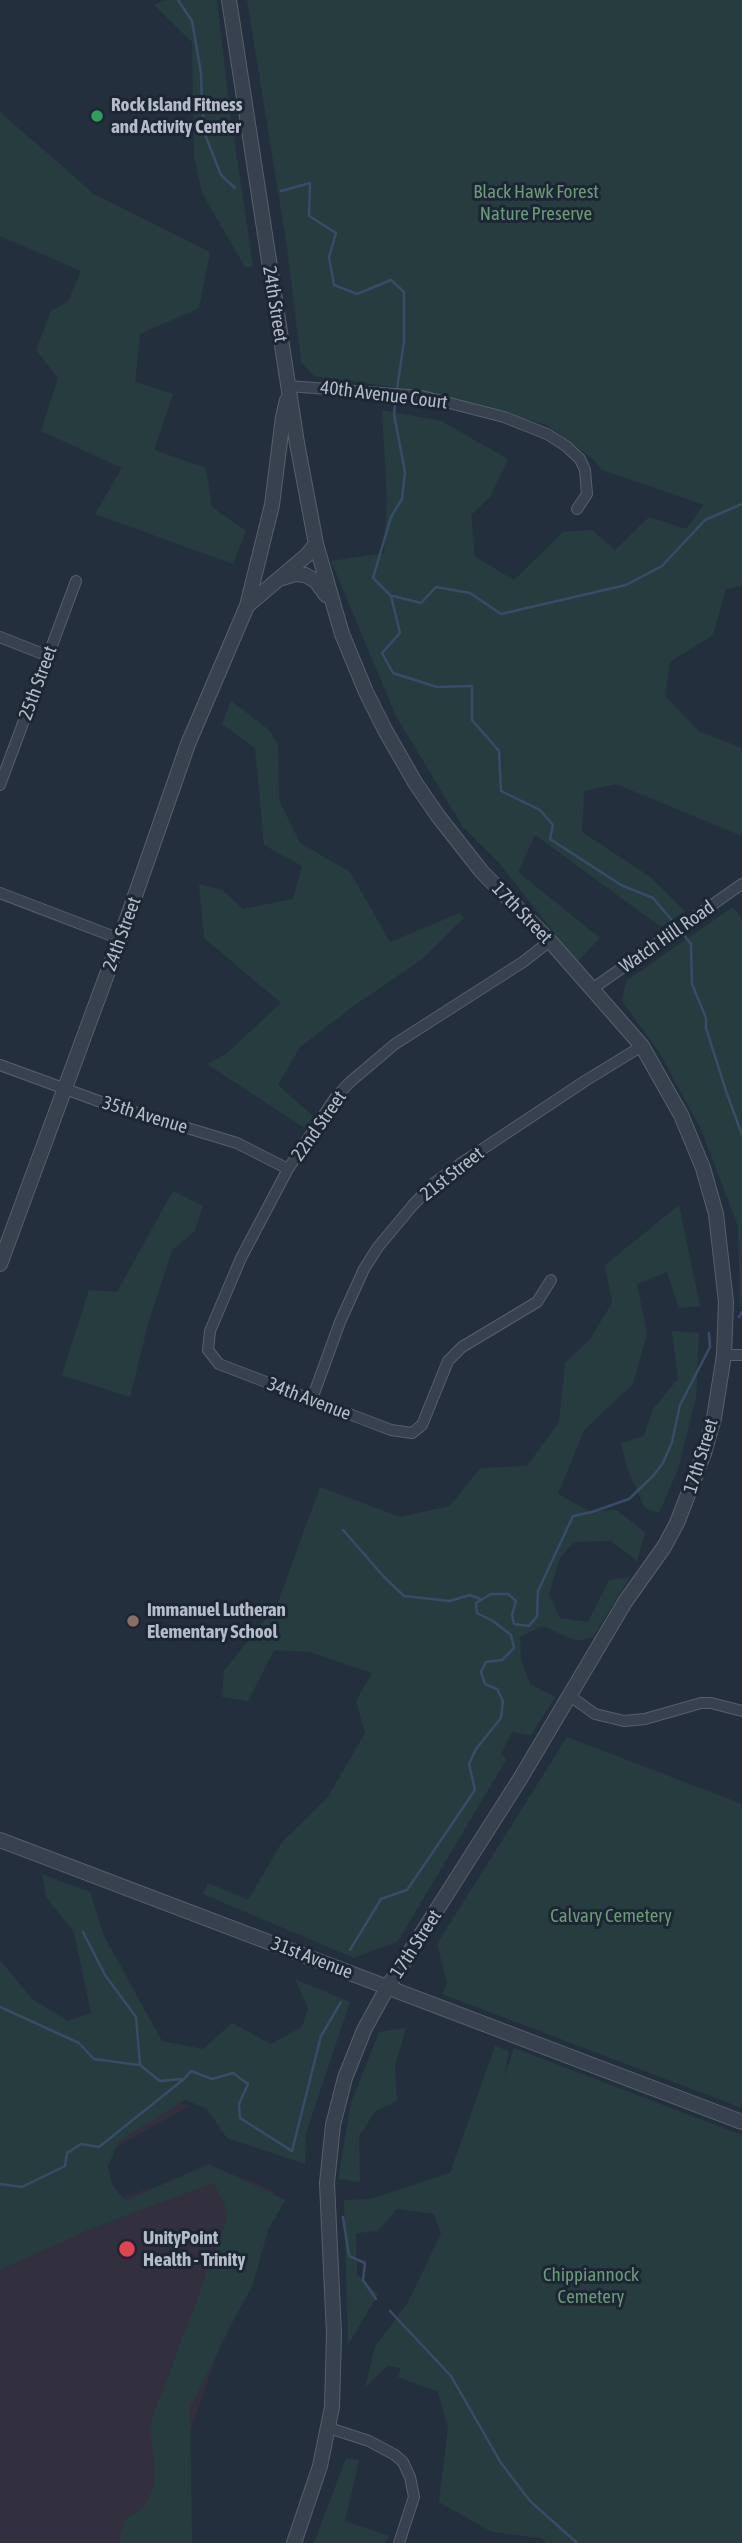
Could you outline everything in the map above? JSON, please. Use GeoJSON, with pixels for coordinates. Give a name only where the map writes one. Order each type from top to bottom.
{"type":"FeatureCollection","features":[{"type":"Feature","properties":{"kind":"street","name":"24th Street"},"geometry":{"type":"LineString","coordinates":[[0,1264],[120,939],[188,744],[247,606],[272,505],[288,389],[229,0]]}},
{"type":"Feature","properties":{"kind":"street","name":"40th Avenue Court"},"geometry":{"type":"LineString","coordinates":[[288,389],[368,391],[422,396],[504,417],[547,434],[580,459],[585,470],[587,494],[577,509]]}},
{"type":"Feature","properties":{"kind":"street","name":"17th Street"},"geometry":{"type":"LineString","coordinates":[[288,389],[316,544],[342,634],[366,692],[416,784],[482,872],[550,941],[642,1046],[692,1138],[716,1214],[726,1302],[724,1355],[714,1418],[704,1453],[677,1523],[664,1547],[625,1602],[520,1779],[387,1988],[355,2050],[338,2101],[331,2137],[327,2218],[334,2384],[329,2428],[313,2490],[294,2543]]}},
{"type":"Feature","properties":{"kind":"street","name":"24th Street"},"geometry":{"type":"LineString","coordinates":[[247,606],[307,555],[316,544]]}},
{"type":"Feature","properties":{"kind":"street","name":"24th Street"},"geometry":{"type":"LineString","coordinates":[[272,584],[288,576],[305,575],[316,581],[333,606]]}},
{"type":"Feature","properties":{"kind":"street","name":"25th Street"},"geometry":{"type":"LineString","coordinates":[[0,785],[76,581]]}},
{"type":"Feature","properties":{"kind":"street"},"geometry":{"type":"LineString","coordinates":[[0,637],[48,656]]}},
{"type":"Feature","properties":{"kind":"street","name":"Watch Hill Road"},"geometry":{"type":"LineString","coordinates":[[592,989],[742,884]]}},
{"type":"Feature","properties":{"kind":"street"},"geometry":{"type":"LineString","coordinates":[[0,893],[120,939]]}},
{"type":"Feature","properties":{"kind":"street","name":"22nd Street"},"geometry":{"type":"LineString","coordinates":[[210,1355],[210,1331],[230,1282],[289,1169],[335,1098],[395,1044],[523,962],[550,941]]}},
{"type":"Feature","properties":{"kind":"street","name":"21st Street"},"geometry":{"type":"LineString","coordinates":[[312,1399],[340,1322],[360,1277],[378,1247],[413,1205],[434,1183],[460,1164],[584,1081],[642,1046]]}},
{"type":"Feature","properties":{"kind":"street","name":"35th Avenue"},"geometry":{"type":"LineString","coordinates":[[0,1065],[64,1089],[237,1143],[289,1169]]}},
{"type":"Feature","properties":{"kind":"street","name":"34th Avenue"},"geometry":{"type":"LineString","coordinates":[[210,1355],[219,1364],[391,1430],[412,1433],[422,1425],[448,1361],[462,1347],[537,1303],[551,1280]]}},
{"type":"Feature","properties":{"kind":"street"},"geometry":{"type":"LineString","coordinates":[[724,1355],[742,1355]]}},
{"type":"Feature","properties":{"kind":"street"},"geometry":{"type":"LineString","coordinates":[[570,1696],[595,1714],[624,1721],[645,1719],[701,1703],[742,1711]]}},
{"type":"Feature","properties":{"kind":"street","name":"31st Avenue"},"geometry":{"type":"LineString","coordinates":[[0,1840],[742,2122]]}},
{"type":"Feature","properties":{"kind":"street"},"geometry":{"type":"LineString","coordinates":[[329,2428],[369,2441],[395,2455],[402,2462],[410,2477],[414,2497],[399,2543]]}},
{"type":"Feature","properties":{"kind":"shaded area","name":"UnityPoint Health - Trinity"},"geometry":{"type":"Polygon","coordinates":[[[0,2032],[189,2106],[72,2172],[91,2208],[214,2167],[274,2191],[151,2543],[0,2543],[0,2032]]]}},
{"type":"Feature","properties":{"kind":"green space"},"geometry":{"type":"Polygon","coordinates":[[[165,0],[217,0],[253,266],[245,267],[202,193],[194,156],[192,42],[154,5],[165,0]]]}},
{"type":"Feature","properties":{"kind":"green space","name":"Black Hawk Forest Nature Preserve"},"geometry":{"type":"Polygon","coordinates":[[[247,0],[742,0],[742,586],[726,589],[713,635],[670,662],[665,696],[700,732],[742,748],[742,836],[616,784],[584,791],[582,832],[649,876],[685,911],[661,927],[535,835],[518,872],[600,938],[577,962],[500,864],[463,827],[396,716],[331,561],[384,553],[387,498],[382,410],[441,421],[508,459],[490,497],[471,515],[475,557],[514,580],[563,532],[592,530],[615,550],[649,517],[686,529],[704,505],[602,470],[594,460],[547,425],[431,392],[314,376],[301,362],[287,247],[247,0]]]}},
{"type":"Feature","properties":{"kind":"green space"},"geometry":{"type":"Polygon","coordinates":[[[0,112],[94,194],[210,252],[199,308],[140,334],[135,382],[173,394],[154,450],[206,468],[212,507],[246,531],[233,564],[95,514],[122,468],[41,431],[58,378],[36,350],[51,311],[68,302],[81,271],[0,236],[0,112]]]}},
{"type":"Feature","properties":{"kind":"green space"},"geometry":{"type":"Polygon","coordinates":[[[231,701],[268,729],[278,744],[279,800],[300,843],[350,872],[390,942],[460,913],[464,918],[422,959],[300,1047],[278,1085],[314,1117],[306,1129],[207,1064],[226,1054],[281,1003],[204,938],[199,884],[222,890],[243,909],[293,899],[302,866],[264,845],[255,748],[222,724],[231,701]]]}},
{"type":"Feature","properties":{"kind":"green space"},"geometry":{"type":"Polygon","coordinates":[[[733,907],[742,920],[740,1307],[738,1226],[701,1129],[659,1052],[622,1001],[626,981],[733,907]]]}},
{"type":"Feature","properties":{"kind":"green space"},"geometry":{"type":"Polygon","coordinates":[[[173,1191],[203,1206],[194,1232],[172,1250],[148,1324],[130,1397],[62,1375],[89,1290],[117,1292],[173,1191]]]}},
{"type":"Feature","properties":{"kind":"green space"},"geometry":{"type":"Polygon","coordinates":[[[679,1205],[700,1306],[679,1308],[667,1272],[637,1284],[647,1334],[633,1384],[584,1430],[558,1494],[589,1511],[616,1510],[645,1532],[637,1561],[611,1541],[574,1542],[560,1558],[549,1594],[560,1618],[588,1622],[609,1580],[630,1577],[593,1637],[576,1641],[543,1626],[520,1637],[521,1660],[530,1684],[555,1697],[531,1735],[512,1732],[501,1753],[506,1760],[398,1941],[354,1958],[203,1894],[208,1883],[248,1900],[282,1842],[328,1797],[365,1733],[356,1701],[372,1673],[310,1652],[274,1650],[248,1701],[222,1697],[224,1671],[277,1605],[320,1487],[400,1517],[450,1506],[480,1468],[527,1466],[559,1422],[565,1363],[590,1339],[612,1303],[605,1265],[679,1205]]]}},
{"type":"Feature","properties":{"kind":"green space"},"geometry":{"type":"Polygon","coordinates":[[[672,1331],[699,1333],[696,1397],[678,1469],[659,1513],[645,1508],[627,1468],[621,1443],[644,1436],[653,1409],[678,1379],[672,1331]]]}},
{"type":"Feature","properties":{"kind":"green space","name":"Calvary Cemetery"},"geometry":{"type":"Polygon","coordinates":[[[567,1737],[742,1804],[742,2108],[442,1994],[447,1983],[437,1944],[567,1737]]]}},
{"type":"Feature","properties":{"kind":"green space"},"geometry":{"type":"Polygon","coordinates":[[[42,1874],[90,1892],[104,1936],[162,2041],[203,2049],[232,2023],[271,2044],[302,2027],[308,2008],[295,1979],[350,2002],[306,2133],[305,2164],[227,2138],[206,2108],[185,2100],[119,2141],[108,2166],[112,2184],[125,2201],[209,2164],[285,2200],[268,2230],[252,2287],[190,2407],[192,2543],[120,2543],[119,2537],[125,2520],[144,2507],[154,2487],[150,2425],[226,2222],[225,2204],[213,2183],[90,2229],[0,2270],[0,1960],[32,1999],[68,2021],[91,2013],[74,1932],[46,1897],[42,1874]]]}},
{"type":"Feature","properties":{"kind":"green space"},"geometry":{"type":"Polygon","coordinates":[[[406,2028],[395,2066],[397,2101],[375,2111],[359,2137],[360,2182],[338,2179],[351,2103],[379,2032],[406,2028]]]}},
{"type":"Feature","properties":{"kind":"green space","name":"Chippiannock Cemetery"},"geometry":{"type":"Polygon","coordinates":[[[495,2046],[509,2051],[504,2078],[514,2048],[742,2135],[742,2543],[547,2543],[541,2538],[492,2532],[439,2502],[448,2428],[438,2392],[398,2377],[401,2368],[388,2366],[365,2387],[375,2347],[408,2302],[441,2234],[434,2214],[397,2209],[378,2231],[356,2233],[357,2275],[378,2294],[348,2345],[344,2200],[371,2199],[450,2173],[495,2046]]]}},
{"type":"Feature","properties":{"kind":"green space"},"geometry":{"type":"Polygon","coordinates":[[[346,2458],[359,2460],[345,2521],[389,2536],[385,2543],[314,2543],[346,2458]]]}},
{"type":"Feature","properties":{"kind":"waterway"},"geometry":{"type":"LineString","coordinates":[[178,0],[192,21],[201,73],[206,137],[221,175],[235,188]]}},
{"type":"Feature","properties":{"kind":"waterway"},"geometry":{"type":"LineString","coordinates":[[281,191],[310,183],[309,216],[336,233],[329,257],[334,285],[357,294],[391,280],[404,292],[404,341],[397,389]]}},
{"type":"Feature","properties":{"kind":"waterway"},"geometry":{"type":"LineString","coordinates":[[396,396],[394,414],[405,472],[402,499],[391,517],[373,578],[391,596],[400,633],[382,653],[393,673],[437,687],[472,686],[472,720],[499,751],[501,791],[540,810],[553,825],[550,839],[621,885],[653,898],[676,925]]}},
{"type":"Feature","properties":{"kind":"waterway"},"geometry":{"type":"LineString","coordinates":[[393,596],[421,603],[436,587],[470,593],[501,614],[626,585],[662,566],[705,520],[742,504]]}},
{"type":"Feature","properties":{"kind":"waterway"},"geometry":{"type":"LineString","coordinates":[[680,930],[691,944],[692,984],[706,1018],[706,1028],[742,1135]]}},
{"type":"Feature","properties":{"kind":"waterway"},"geometry":{"type":"LineString","coordinates":[[739,1317],[742,1312]]}},
{"type":"Feature","properties":{"kind":"waterway"},"geometry":{"type":"LineString","coordinates":[[350,1950],[381,1899],[407,1890],[475,1790],[469,1764],[476,1749],[501,1718],[503,1701],[497,1689],[485,1684],[481,1672],[486,1662],[502,1660],[514,1648],[511,1635],[477,1613],[476,1603],[491,1594],[508,1594],[516,1601],[512,1615],[514,1624],[529,1626],[537,1616],[538,1591],[573,1516],[629,1499],[663,1463],[672,1442],[680,1405],[710,1347],[709,1333]]}},
{"type":"Feature","properties":{"kind":"waterway"},"geometry":{"type":"LineString","coordinates":[[343,1530],[404,1596],[450,1601],[470,1595],[480,1599]]}},
{"type":"Feature","properties":{"kind":"waterway"},"geometry":{"type":"LineString","coordinates":[[83,1932],[105,1975],[136,2017],[140,2065],[160,2081],[182,2079]]}},
{"type":"Feature","properties":{"kind":"waterway"},"geometry":{"type":"LineString","coordinates":[[0,2184],[22,2187],[65,2166],[67,2153],[81,2144],[99,2147],[191,2071],[212,2079],[233,2073],[248,2084],[239,2104],[240,2118],[292,2151],[321,2036],[341,2002]]}},
{"type":"Feature","properties":{"kind":"waterway"},"geometry":{"type":"LineString","coordinates":[[0,2007],[79,2043],[94,2059],[139,2065]]}},
{"type":"Feature","properties":{"kind":"waterway"},"geometry":{"type":"LineString","coordinates":[[343,2217],[349,2256],[365,2263],[363,2280],[376,2299]]}},
{"type":"Feature","properties":{"kind":"waterway"},"geometry":{"type":"LineString","coordinates":[[390,2311],[451,2376],[501,2463],[530,2501],[577,2543]]}},
{"type":"Feature","properties":{"kind":"place","name":"Rock Island Fitness and Activity Center"},"geometry":{"type":"Point","coordinates":[97,116]}},
{"type":"Feature","properties":{"kind":"place","name":"Immanuel Lutheran Elementary School"},"geometry":{"type":"Point","coordinates":[133,1621]}},
{"type":"Feature","properties":{"kind":"place","name":"UnityPoint Health - Trinity"},"geometry":{"type":"Point","coordinates":[127,2249]}}]}
